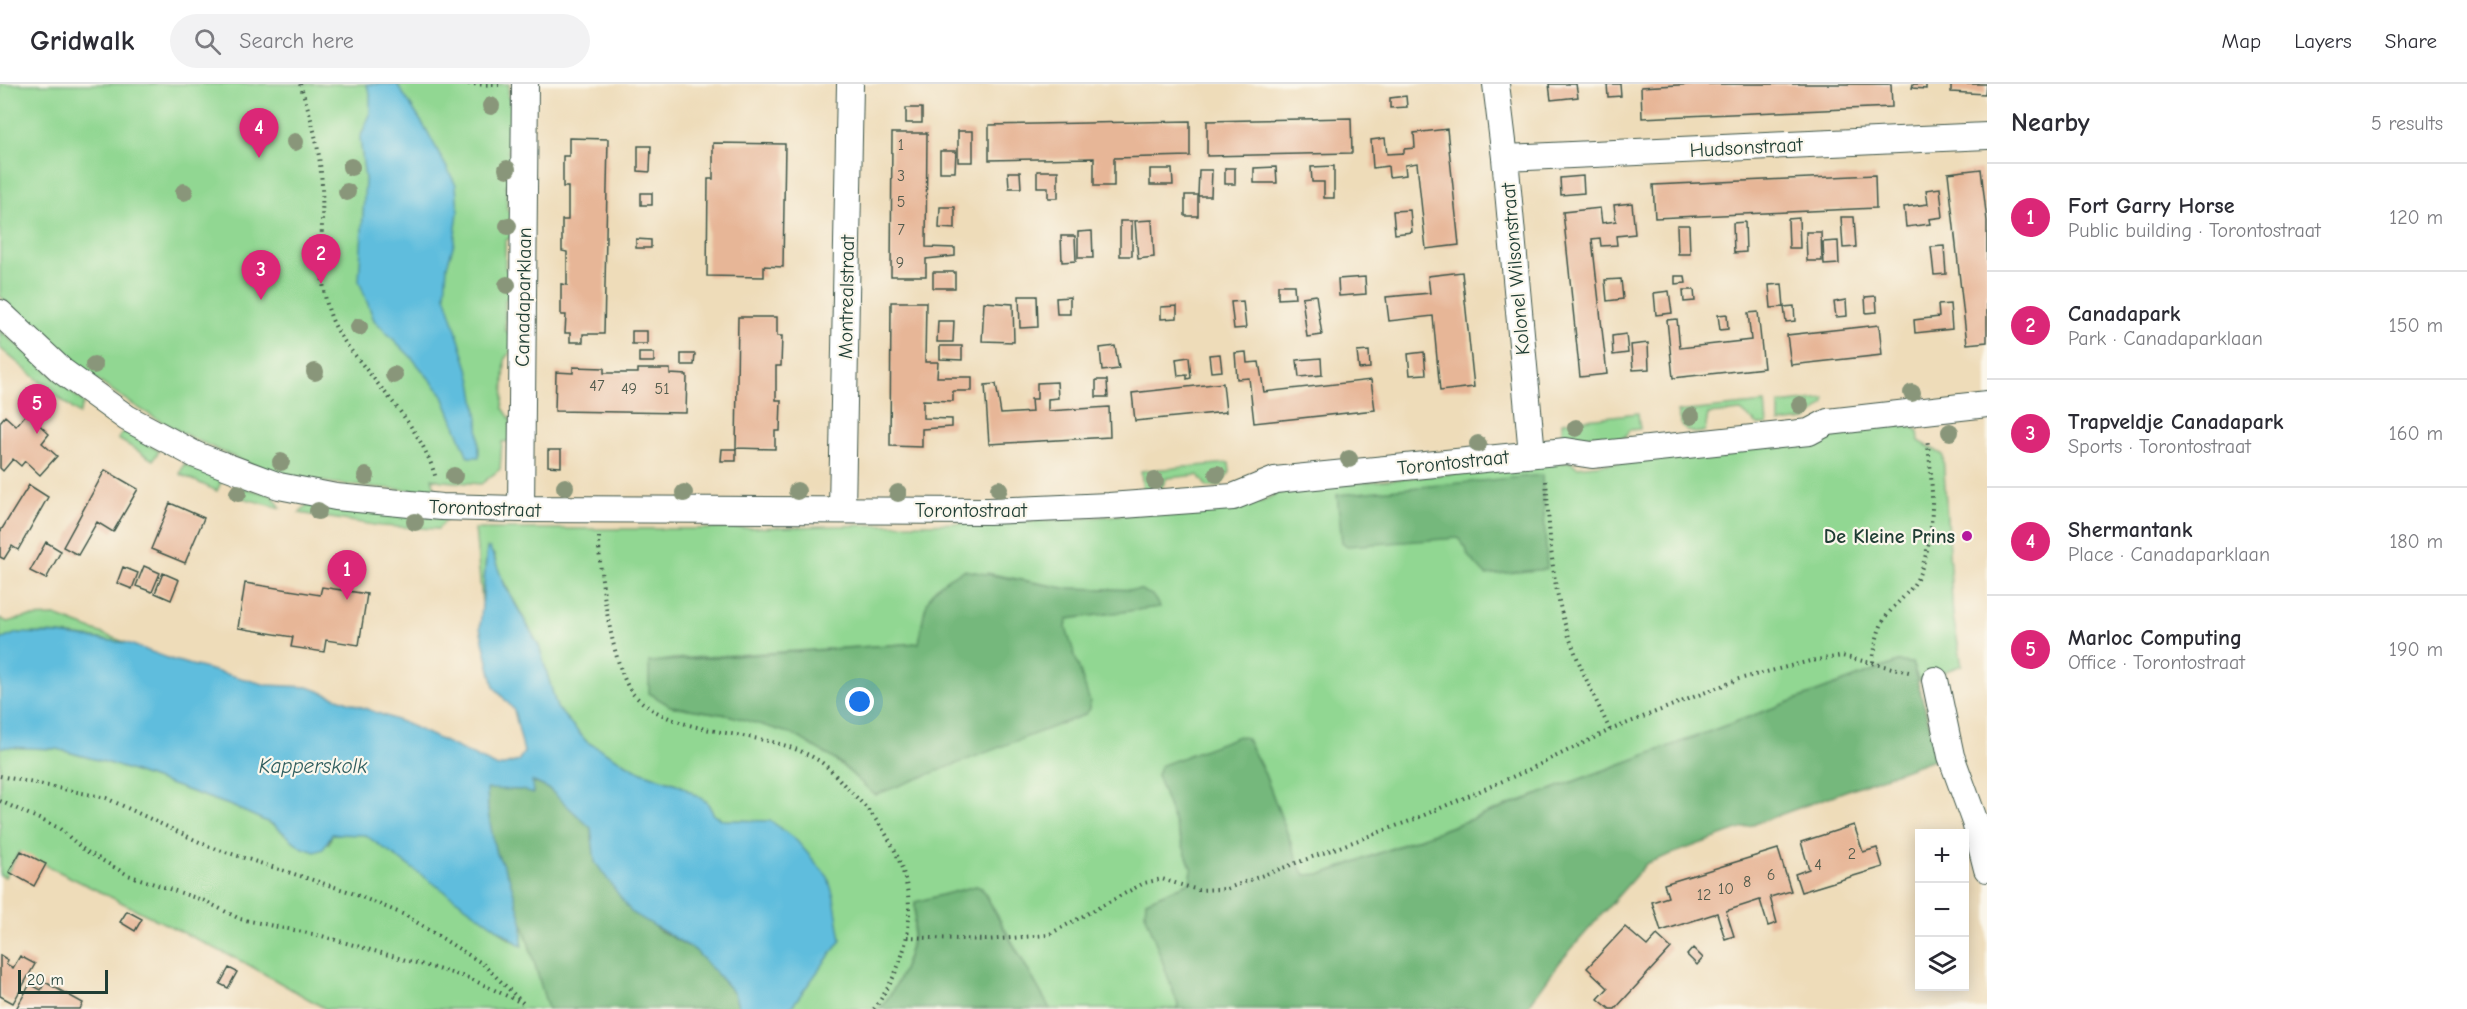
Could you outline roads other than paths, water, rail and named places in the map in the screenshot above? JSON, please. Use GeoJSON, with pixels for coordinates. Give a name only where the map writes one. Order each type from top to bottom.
{"type":"FeatureCollection","features":[{"type":"Feature","properties":{"kind":"street","name":"Canadaparklaan"},"geometry":{"type":"LineString","coordinates":[[516,84],[521,509]]}},
{"type":"Feature","properties":{"kind":"street","name":"Montrealstraat"},"geometry":{"type":"LineString","coordinates":[[842,509],[850,84]]}},
{"type":"Feature","properties":{"kind":"street","name":"Kolonel Wilsonstraat"},"geometry":{"type":"LineString","coordinates":[[1496,84],[1538,454]]}},
{"type":"Feature","properties":{"kind":"street","name":"Hudsonstraat"},"geometry":{"type":"LineString","coordinates":[[1505,158],[1987,136]]}},
{"type":"Feature","properties":{"kind":"street","name":"Torontostraat"},"geometry":{"type":"LineString","coordinates":[[0,313],[71,378],[127,418],[196,455],[279,486],[336,497],[442,507],[999,511],[1109,507],[1233,497],[1275,480],[1566,451],[1592,455],[1809,432],[1828,422],[1987,404]]}},
{"type":"Feature","properties":{"kind":"street"},"geometry":{"type":"LineString","coordinates":[[1935,680],[1951,756],[1975,822],[1987,869]]}},
{"type":"Feature","properties":{"kind":"water"},"geometry":{"type":"Polygon","coordinates":[[[366,84],[397,84],[426,129],[456,185],[458,212],[454,243],[447,266],[445,295],[472,381],[478,419],[479,457],[468,457],[442,394],[412,358],[374,320],[359,281],[365,180],[360,138],[370,114],[370,93],[366,84]]]}},
{"type":"Feature","properties":{"kind":"water","name":"Kapperskolk"},"geometry":{"type":"Polygon","coordinates":[[[487,548],[490,548],[505,586],[539,646],[557,708],[587,742],[639,771],[679,785],[707,802],[714,815],[724,820],[771,821],[797,841],[828,877],[841,940],[790,1009],[739,1009],[734,993],[695,950],[631,912],[595,862],[591,828],[549,789],[532,781],[533,794],[522,790],[487,789],[488,812],[495,850],[509,877],[522,921],[522,946],[365,835],[332,834],[323,849],[315,852],[301,847],[274,825],[232,806],[112,764],[57,749],[0,747],[0,640],[17,633],[58,634],[127,643],[173,660],[267,685],[308,687],[407,724],[498,767],[518,761],[524,752],[514,710],[494,687],[480,628],[487,548]]]}},
{"type":"Feature","properties":{"kind":"place","name":"Shermantank"},"geometry":{"type":"Point","coordinates":[259,158]}},
{"type":"Feature","properties":{"kind":"place","name":"Canadapark"},"geometry":{"type":"Point","coordinates":[321,284]}},
{"type":"Feature","properties":{"kind":"place","name":"Trapveldje Canadapark"},"geometry":{"type":"Point","coordinates":[261,300]}},
{"type":"Feature","properties":{"kind":"place","name":"Marloc Computing"},"geometry":{"type":"Point","coordinates":[37,434]}},
{"type":"Feature","properties":{"kind":"place","name":"De Kleine Prins"},"geometry":{"type":"Point","coordinates":[1967,536]}},
{"type":"Feature","properties":{"kind":"place","name":"Fort Garry Horse"},"geometry":{"type":"Point","coordinates":[347,600]}}]}
